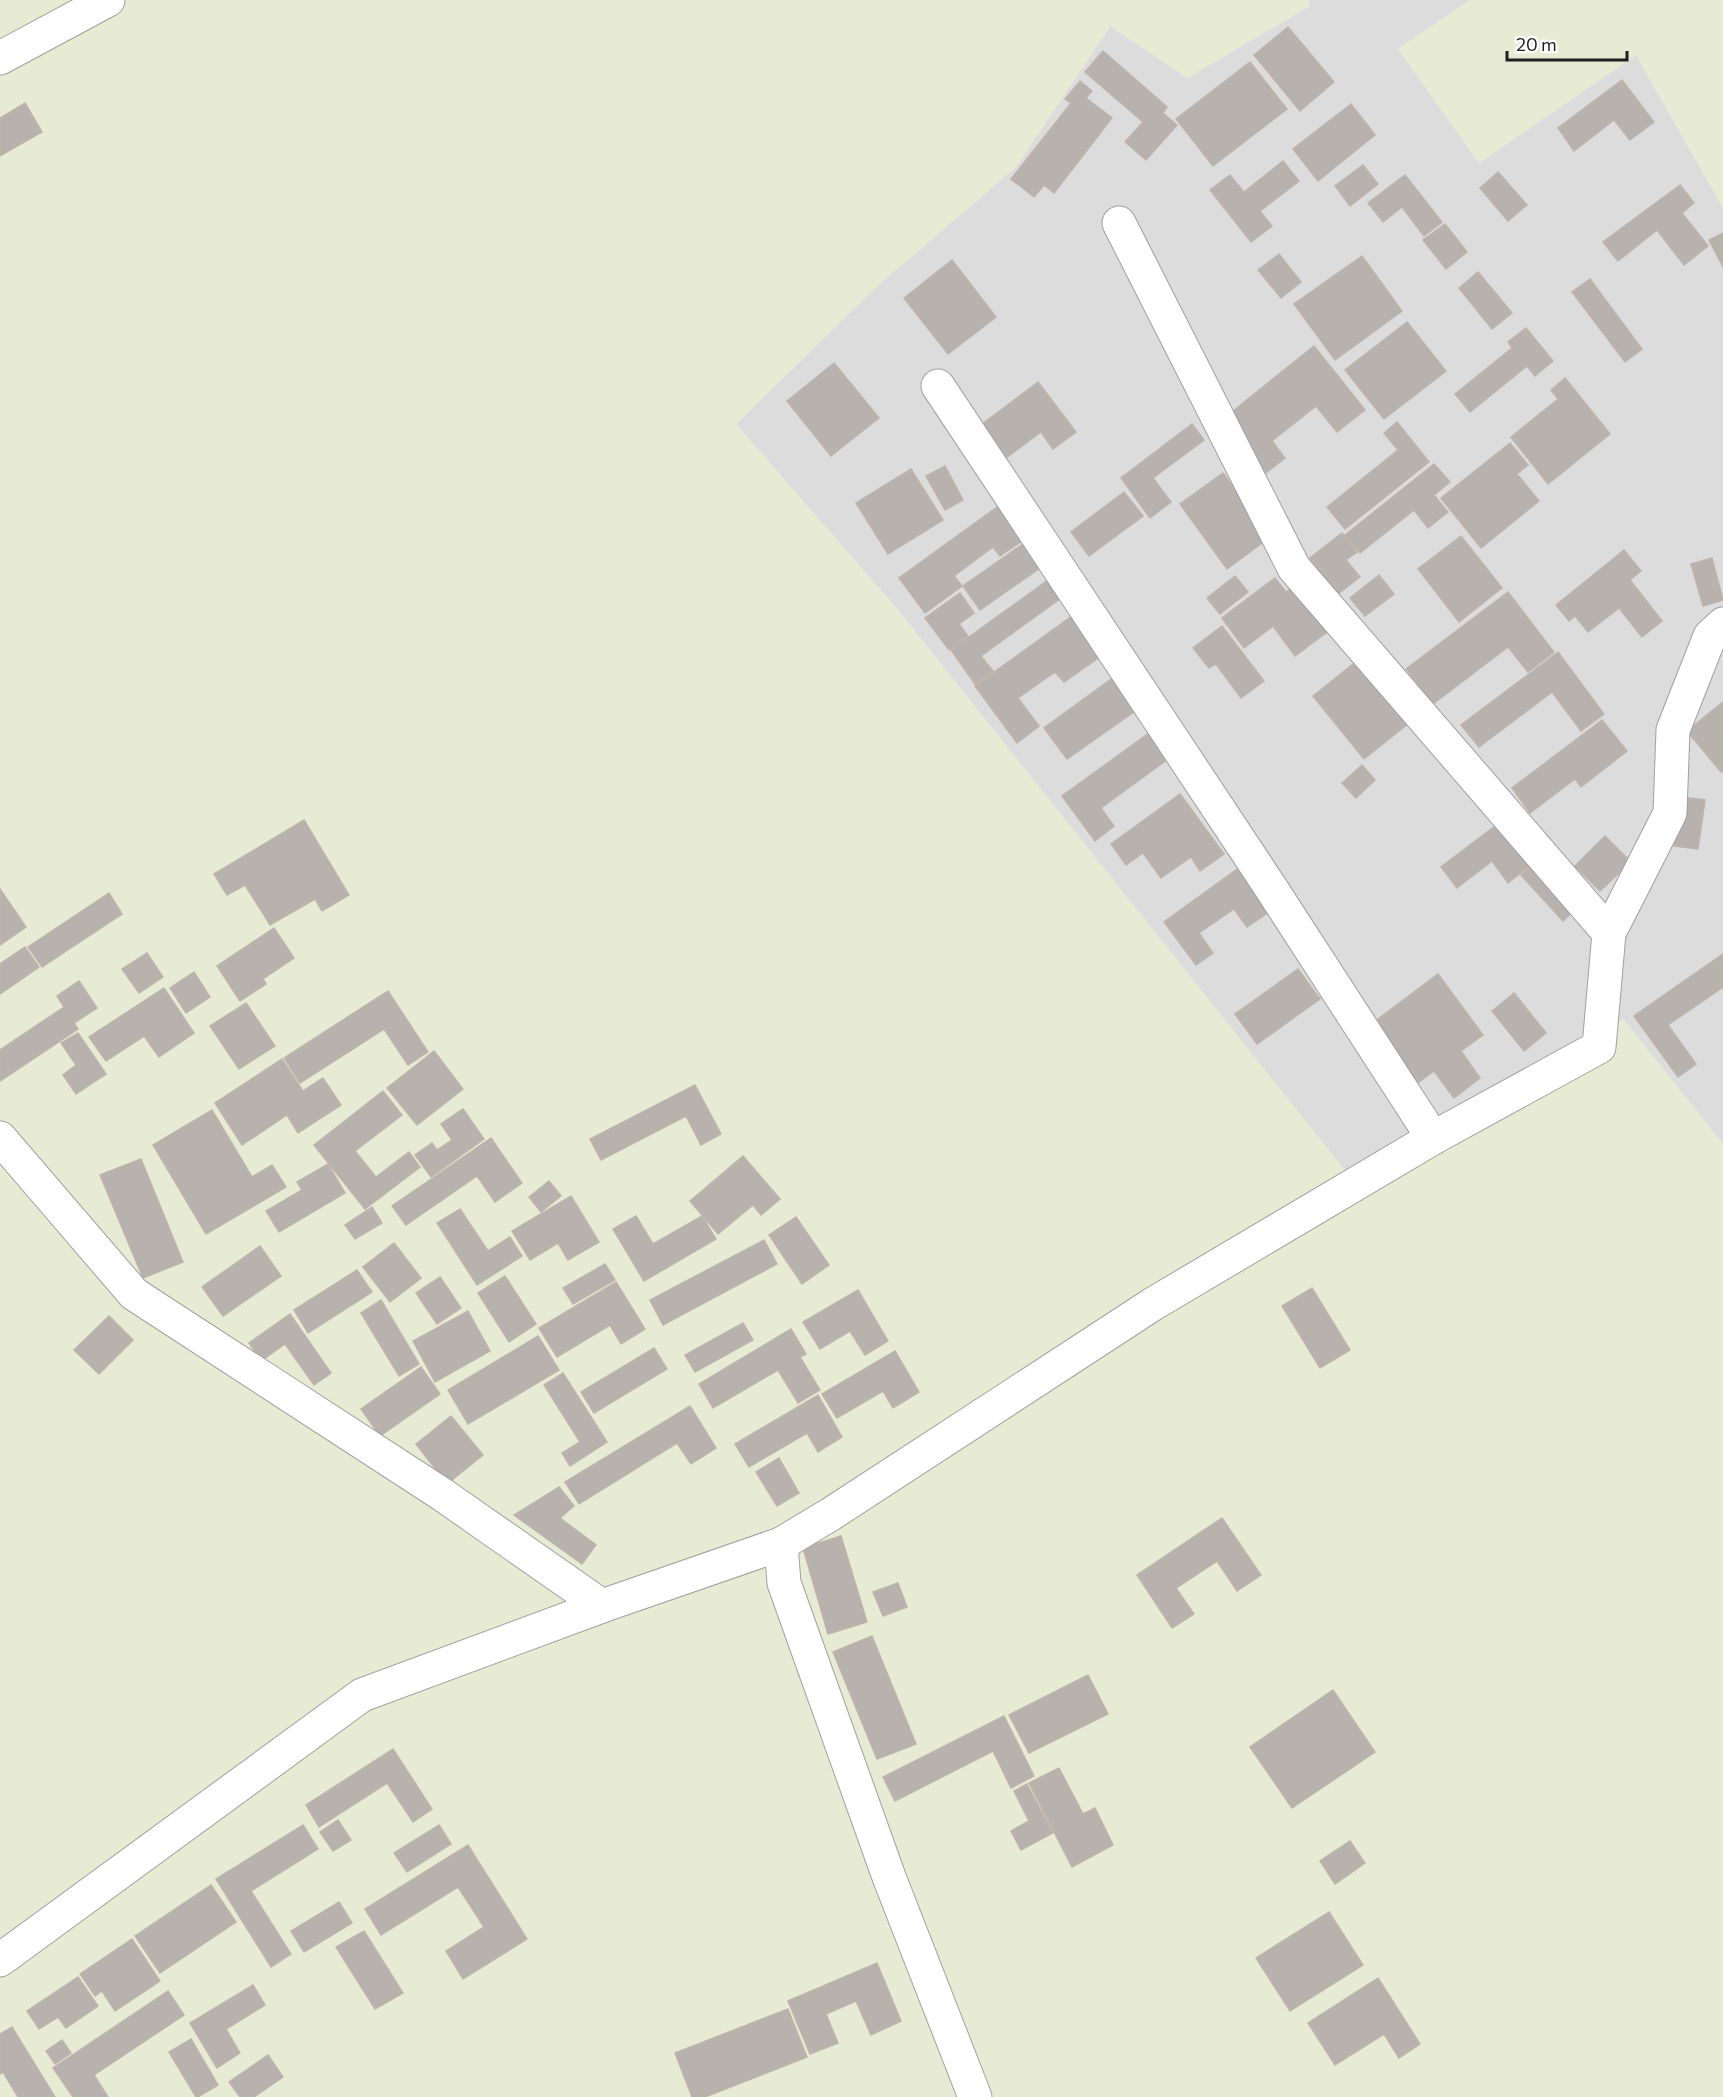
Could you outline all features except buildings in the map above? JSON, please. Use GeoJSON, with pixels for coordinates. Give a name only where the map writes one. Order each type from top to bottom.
{"type":"FeatureCollection","features":[{"type":"Feature","properties":{"kind":"street"},"geometry":{"type":"LineString","coordinates":[[0,58],[108,0]]}},
{"type":"Feature","properties":{"kind":"street"},"geometry":{"type":"LineString","coordinates":[[1119,223],[1294,568],[1609,933]]}},
{"type":"Feature","properties":{"kind":"street"},"geometry":{"type":"LineString","coordinates":[[938,386],[1271,888],[1433,1138]]}},
{"type":"Feature","properties":{"kind":"street"},"geometry":{"type":"LineString","coordinates":[[0,1960],[362,1695],[602,1606],[781,1544],[831,1514],[1153,1304],[1433,1138],[1599,1047],[1609,933],[1670,813],[1673,729],[1710,636],[1723,624]]}},
{"type":"Feature","properties":{"kind":"street"},"geometry":{"type":"LineString","coordinates":[[0,1138],[134,1294],[433,1488],[602,1606]]}},
{"type":"Feature","properties":{"kind":"street"},"geometry":{"type":"LineString","coordinates":[[781,1544],[784,1583],[889,1877],[975,2097]]}},
{"type":"Feature","properties":{"kind":"shaded area"},"geometry":{"type":"Polygon","coordinates":[[[1308,0],[1470,0],[1398,49],[1479,163],[1636,55],[1723,208],[1723,1144],[1623,1019],[1356,1185],[898,610],[736,424],[875,288],[1016,167],[1111,25],[1187,78],[1310,6],[1308,0]]]}},
{"type":"Feature","properties":{"kind":"green space"},"geometry":{"type":"Polygon","coordinates":[[[0,0],[1308,0],[1310,6],[1187,78],[1110,26],[1016,167],[875,288],[736,424],[898,610],[1356,1184],[1623,1019],[1723,1144],[1723,2097],[0,2097],[0,0]]]}},
{"type":"Feature","properties":{"kind":"green space"},"geometry":{"type":"Polygon","coordinates":[[[1470,0],[1723,0],[1723,208],[1636,55],[1479,163],[1398,49],[1470,0]]]}}]}
